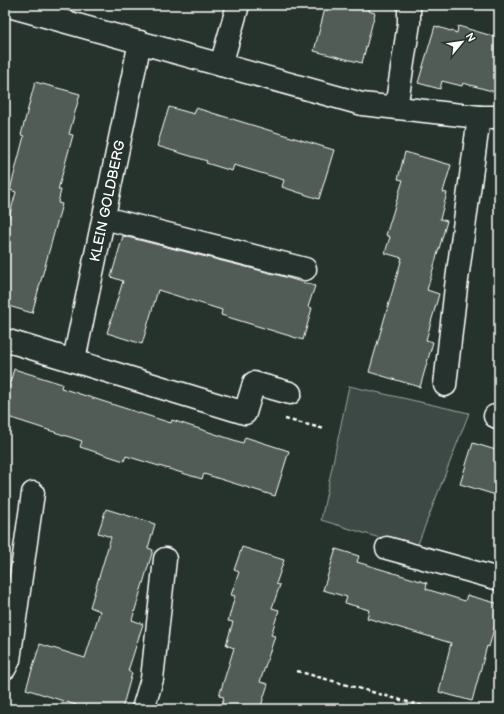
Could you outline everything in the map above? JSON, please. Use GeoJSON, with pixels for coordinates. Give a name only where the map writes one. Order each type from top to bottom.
{"type":"FeatureCollection","features":[{"type":"Feature","properties":{"kind":"street"},"geometry":{"type":"LineString","coordinates":[[5,5],[28,8],[140,42],[362,104],[489,117],[456,287],[445,385]]}},
{"type":"Feature","properties":{"kind":"street"},"geometry":{"type":"LineString","coordinates":[[221,65],[238,5]]}},
{"type":"Feature","properties":{"kind":"street"},"geometry":{"type":"LineString","coordinates":[[396,108],[409,23],[409,5]]}},
{"type":"Feature","properties":{"kind":"street","name":"KLEIN GOLDBERG"},"geometry":{"type":"LineString","coordinates":[[74,360],[140,42]]}},
{"type":"Feature","properties":{"kind":"street"},"geometry":{"type":"LineString","coordinates":[[104,218],[305,269]]}},
{"type":"Feature","properties":{"kind":"street"},"geometry":{"type":"LineString","coordinates":[[5,340],[245,413],[254,383],[290,393]]}},
{"type":"Feature","properties":{"kind":"street"},"geometry":{"type":"LineString","coordinates":[[5,668],[9,660],[33,493]]}},
{"type":"Feature","properties":{"kind":"street"},"geometry":{"type":"LineString","coordinates":[[387,548],[499,579]]}},
{"type":"Feature","properties":{"kind":"street"},"geometry":{"type":"LineString","coordinates":[[143,709],[152,679],[166,558]]}},
{"type":"Feature","properties":{"kind":"path"},"geometry":{"type":"LineString","coordinates":[[297,671],[433,709]]}},
{"type":"Feature","properties":{"kind":"shaded area"},"geometry":{"type":"Polygon","coordinates":[[[349,386],[469,413],[416,549],[321,520],[349,386]]]}},
{"type":"Feature","properties":{"kind":"building"},"geometry":{"type":"Polygon","coordinates":[[[326,5],[369,5],[368,11],[375,13],[362,63],[314,51],[326,5]]]}},
{"type":"Feature","properties":{"kind":"building"},"geometry":{"type":"Polygon","coordinates":[[[435,26],[457,33],[458,26],[499,38],[499,93],[463,83],[462,86],[442,81],[440,89],[418,83],[435,26]]]}},
{"type":"Feature","properties":{"kind":"building"},"geometry":{"type":"Polygon","coordinates":[[[35,82],[80,94],[69,134],[73,135],[58,190],[61,190],[58,203],[62,204],[32,313],[5,305],[5,232],[16,192],[10,190],[24,136],[21,135],[35,82]]]}},
{"type":"Feature","properties":{"kind":"building"},"geometry":{"type":"Polygon","coordinates":[[[169,107],[194,114],[196,108],[334,150],[319,199],[282,187],[284,180],[234,165],[232,171],[206,163],[207,161],[157,146],[169,107]]]}},
{"type":"Feature","properties":{"kind":"building"},"geometry":{"type":"Polygon","coordinates":[[[405,152],[451,165],[443,192],[447,193],[440,219],[447,221],[427,290],[439,294],[426,340],[433,342],[420,387],[369,372],[402,258],[385,253],[390,237],[386,235],[403,180],[398,179],[405,152]]]}},
{"type":"Feature","properties":{"kind":"building"},"geometry":{"type":"Polygon","coordinates":[[[123,236],[278,275],[315,286],[308,307],[312,308],[303,340],[221,315],[222,310],[158,290],[142,344],[107,333],[123,281],[111,277],[123,236]]]}},
{"type":"Feature","properties":{"kind":"building"},"geometry":{"type":"Polygon","coordinates":[[[14,369],[62,384],[61,388],[171,423],[172,420],[243,443],[245,437],[289,451],[275,496],[204,474],[202,479],[126,456],[124,461],[80,447],[82,441],[5,416],[5,399],[14,369]]]}},
{"type":"Feature","properties":{"kind":"building"},"geometry":{"type":"Polygon","coordinates":[[[473,443],[499,451],[499,496],[460,484],[473,443]]]}},
{"type":"Feature","properties":{"kind":"building"},"geometry":{"type":"Polygon","coordinates":[[[106,509],[155,524],[148,548],[153,550],[132,620],[143,624],[128,671],[132,673],[122,709],[75,709],[76,705],[26,689],[40,644],[85,658],[100,611],[90,607],[111,537],[98,533],[106,509]]]}},
{"type":"Feature","properties":{"kind":"building"},"geometry":{"type":"Polygon","coordinates":[[[242,547],[284,560],[276,584],[280,585],[272,608],[279,610],[271,635],[275,636],[260,682],[268,684],[260,709],[220,709],[224,697],[219,696],[234,648],[226,645],[233,622],[228,621],[235,596],[231,595],[239,572],[234,570],[242,547]]]}},
{"type":"Feature","properties":{"kind":"building"},"geometry":{"type":"Polygon","coordinates":[[[336,549],[359,556],[357,562],[427,583],[426,589],[465,601],[467,595],[499,604],[499,627],[495,625],[489,647],[487,646],[472,701],[439,692],[451,643],[367,618],[369,610],[345,603],[347,597],[323,590],[336,549]]]}}]}
